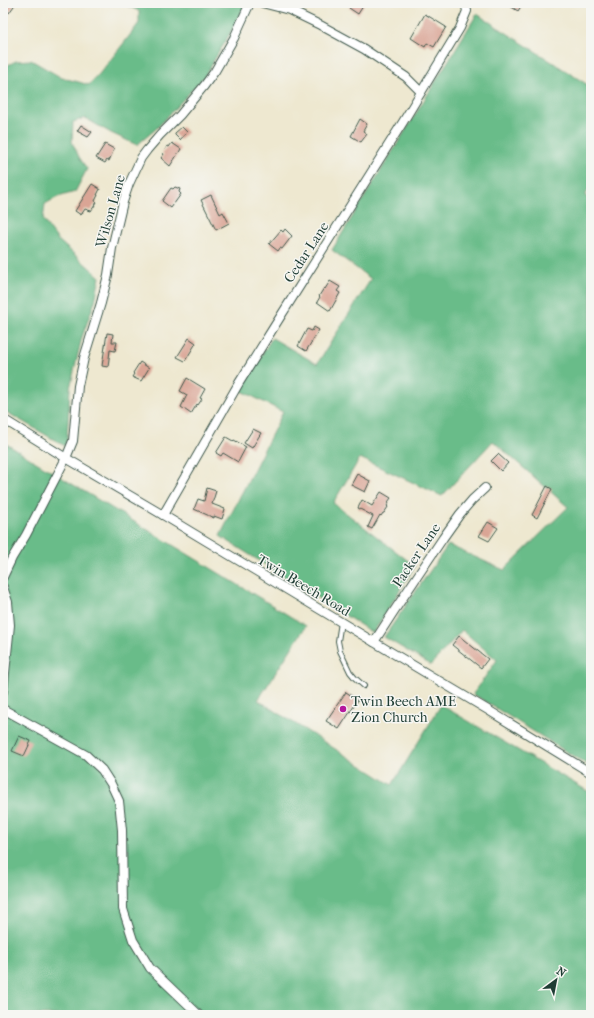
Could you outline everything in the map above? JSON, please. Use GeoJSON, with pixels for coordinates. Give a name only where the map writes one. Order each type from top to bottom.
{"type":"FeatureCollection","features":[{"type":"Feature","properties":{"kind":"street","name":"Wilson Lane"},"geometry":{"type":"LineString","coordinates":[[3,577],[66,458],[73,441],[78,386],[84,358],[101,303],[108,275],[112,248],[129,184],[139,162],[147,150],[180,116],[215,71],[234,38],[250,3]]}},
{"type":"Feature","properties":{"kind":"street"},"geometry":{"type":"LineString","coordinates":[[262,3],[289,10],[364,49],[406,77],[422,92]]}},
{"type":"Feature","properties":{"kind":"street","name":"Cedar Lane"},"geometry":{"type":"LineString","coordinates":[[163,515],[267,337],[422,92],[464,20],[467,11],[465,3]]}},
{"type":"Feature","properties":{"kind":"street","name":"Twin Beech Road"},"geometry":{"type":"LineString","coordinates":[[3,419],[591,773]]}},
{"type":"Feature","properties":{"kind":"street","name":"Packer Lane"},"geometry":{"type":"LineString","coordinates":[[374,642],[394,610],[460,514],[485,488]]}},
{"type":"Feature","properties":{"kind":"street"},"geometry":{"type":"LineString","coordinates":[[3,587],[8,602],[10,624],[3,692]]}},
{"type":"Feature","properties":{"kind":"street"},"geometry":{"type":"LineString","coordinates":[[3,709],[86,755],[102,770],[111,784],[119,801],[122,830],[124,909],[133,940],[150,968],[199,1015]]}},
{"type":"Feature","properties":{"kind":"lane"},"geometry":{"type":"LineString","coordinates":[[341,622],[338,641],[340,651],[350,672],[364,686]]}},
{"type":"Feature","properties":{"kind":"green space"},"geometry":{"type":"Polygon","coordinates":[[[121,3],[246,3],[204,77],[157,128],[137,145],[111,133],[85,118],[73,122],[72,142],[87,169],[75,192],[58,197],[45,204],[43,220],[58,240],[100,277],[95,301],[82,337],[70,388],[67,439],[65,446],[3,410],[3,66],[4,67],[16,61],[31,60],[62,78],[89,85],[139,23],[139,11],[121,3]]]}},
{"type":"Feature","properties":{"kind":"green space"},"geometry":{"type":"Polygon","coordinates":[[[477,14],[591,87],[591,185],[585,196],[591,200],[591,767],[473,694],[497,660],[462,630],[431,665],[384,637],[448,545],[504,570],[568,507],[493,441],[442,496],[360,458],[333,503],[415,566],[373,633],[220,536],[283,412],[240,390],[272,338],[317,364],[371,279],[332,250],[477,14]]]}},
{"type":"Feature","properties":{"kind":"green space"},"geometry":{"type":"Polygon","coordinates":[[[3,442],[306,626],[258,700],[392,785],[441,705],[591,793],[591,857],[588,861],[591,863],[591,1015],[3,1015],[3,442]]]}},
{"type":"Feature","properties":{"kind":"building"},"geometry":{"type":"Polygon","coordinates":[[[3,3],[16,3],[9,13],[3,8],[3,3]]]}},
{"type":"Feature","properties":{"kind":"building"},"geometry":{"type":"Polygon","coordinates":[[[352,3],[365,3],[358,14],[349,8],[352,3]]]}},
{"type":"Feature","properties":{"kind":"building"},"geometry":{"type":"Polygon","coordinates":[[[505,3],[523,3],[518,11],[505,3]]]}},
{"type":"Feature","properties":{"kind":"building"},"geometry":{"type":"Polygon","coordinates":[[[425,14],[446,27],[434,47],[427,43],[425,47],[411,38],[425,14]]]}},
{"type":"Feature","properties":{"kind":"building"},"geometry":{"type":"Polygon","coordinates":[[[360,119],[367,124],[363,131],[367,134],[361,142],[351,136],[360,119]]]}},
{"type":"Feature","properties":{"kind":"building"},"geometry":{"type":"Polygon","coordinates":[[[81,125],[92,132],[88,137],[77,131],[81,125]]]}},
{"type":"Feature","properties":{"kind":"building"},"geometry":{"type":"Polygon","coordinates":[[[182,127],[187,132],[180,140],[175,133],[182,127]]]}},
{"type":"Feature","properties":{"kind":"building"},"geometry":{"type":"Polygon","coordinates":[[[172,143],[181,149],[170,166],[161,158],[164,154],[162,153],[167,146],[169,147],[172,143]]]}},
{"type":"Feature","properties":{"kind":"building"},"geometry":{"type":"Polygon","coordinates":[[[105,144],[114,149],[109,161],[107,160],[105,163],[96,158],[105,144]]]}},
{"type":"Feature","properties":{"kind":"building"},"geometry":{"type":"Polygon","coordinates":[[[92,184],[100,189],[95,201],[97,202],[91,211],[85,209],[81,215],[75,211],[92,184]]]}},
{"type":"Feature","properties":{"kind":"building"},"geometry":{"type":"Polygon","coordinates":[[[175,187],[180,189],[179,192],[181,194],[171,208],[162,201],[171,188],[173,189],[175,187]]]}},
{"type":"Feature","properties":{"kind":"building"},"geometry":{"type":"Polygon","coordinates":[[[211,195],[220,214],[223,212],[229,223],[216,230],[201,200],[211,195]]]}},
{"type":"Feature","properties":{"kind":"building"},"geometry":{"type":"Polygon","coordinates":[[[285,229],[292,236],[282,249],[280,248],[278,251],[269,244],[281,230],[283,232],[285,229]]]}},
{"type":"Feature","properties":{"kind":"building"},"geometry":{"type":"Polygon","coordinates":[[[330,281],[340,287],[337,291],[340,293],[330,311],[317,302],[320,297],[319,296],[330,281]]]}},
{"type":"Feature","properties":{"kind":"building"},"geometry":{"type":"Polygon","coordinates":[[[314,327],[319,330],[306,351],[298,346],[307,329],[312,331],[314,327]]]}},
{"type":"Feature","properties":{"kind":"building"},"geometry":{"type":"Polygon","coordinates":[[[107,333],[113,334],[112,342],[117,342],[115,351],[110,350],[108,367],[102,366],[107,333]]]}},
{"type":"Feature","properties":{"kind":"building"},"geometry":{"type":"Polygon","coordinates":[[[189,338],[196,343],[185,361],[177,357],[189,338]]]}},
{"type":"Feature","properties":{"kind":"building"},"geometry":{"type":"Polygon","coordinates":[[[140,362],[149,368],[141,381],[132,377],[140,362]]]}},
{"type":"Feature","properties":{"kind":"building"},"geometry":{"type":"Polygon","coordinates":[[[187,378],[205,389],[200,398],[202,399],[191,414],[181,407],[187,395],[180,391],[187,378]]]}},
{"type":"Feature","properties":{"kind":"building"},"geometry":{"type":"Polygon","coordinates":[[[253,429],[261,433],[252,448],[244,443],[253,429]]]}},
{"type":"Feature","properties":{"kind":"building"},"geometry":{"type":"Polygon","coordinates":[[[226,437],[246,447],[238,462],[223,453],[221,456],[216,453],[226,437]]]}},
{"type":"Feature","properties":{"kind":"building"},"geometry":{"type":"Polygon","coordinates":[[[498,454],[508,463],[501,471],[491,461],[498,454]]]}},
{"type":"Feature","properties":{"kind":"building"},"geometry":{"type":"Polygon","coordinates":[[[357,474],[370,481],[365,492],[351,485],[357,474]]]}},
{"type":"Feature","properties":{"kind":"building"},"geometry":{"type":"Polygon","coordinates":[[[547,486],[552,489],[537,518],[532,515],[547,486]]]}},
{"type":"Feature","properties":{"kind":"building"},"geometry":{"type":"Polygon","coordinates":[[[207,488],[216,491],[212,504],[225,509],[222,519],[214,516],[214,518],[194,509],[198,499],[204,501],[207,488]]]}},
{"type":"Feature","properties":{"kind":"building"},"geometry":{"type":"Polygon","coordinates":[[[381,492],[391,498],[388,502],[388,507],[381,516],[380,515],[372,529],[368,527],[373,516],[358,508],[362,500],[372,506],[381,492]]]}},
{"type":"Feature","properties":{"kind":"building"},"geometry":{"type":"Polygon","coordinates":[[[488,522],[498,528],[489,541],[479,536],[488,522]]]}},
{"type":"Feature","properties":{"kind":"building"},"geometry":{"type":"Polygon","coordinates":[[[459,636],[488,659],[481,668],[452,645],[459,636]]]}},
{"type":"Feature","properties":{"kind":"building","name":"Twin Beech AME Zion Church"},"geometry":{"type":"Polygon","coordinates":[[[346,692],[358,700],[339,729],[326,721],[346,692]]]}},
{"type":"Feature","properties":{"kind":"building"},"geometry":{"type":"Polygon","coordinates":[[[19,736],[31,741],[24,756],[12,751],[19,736]]]}},
{"type":"Feature","properties":{"kind":"place","name":"Twin Beech AME Zion Church"},"geometry":{"type":"Point","coordinates":[343,709]}}]}
